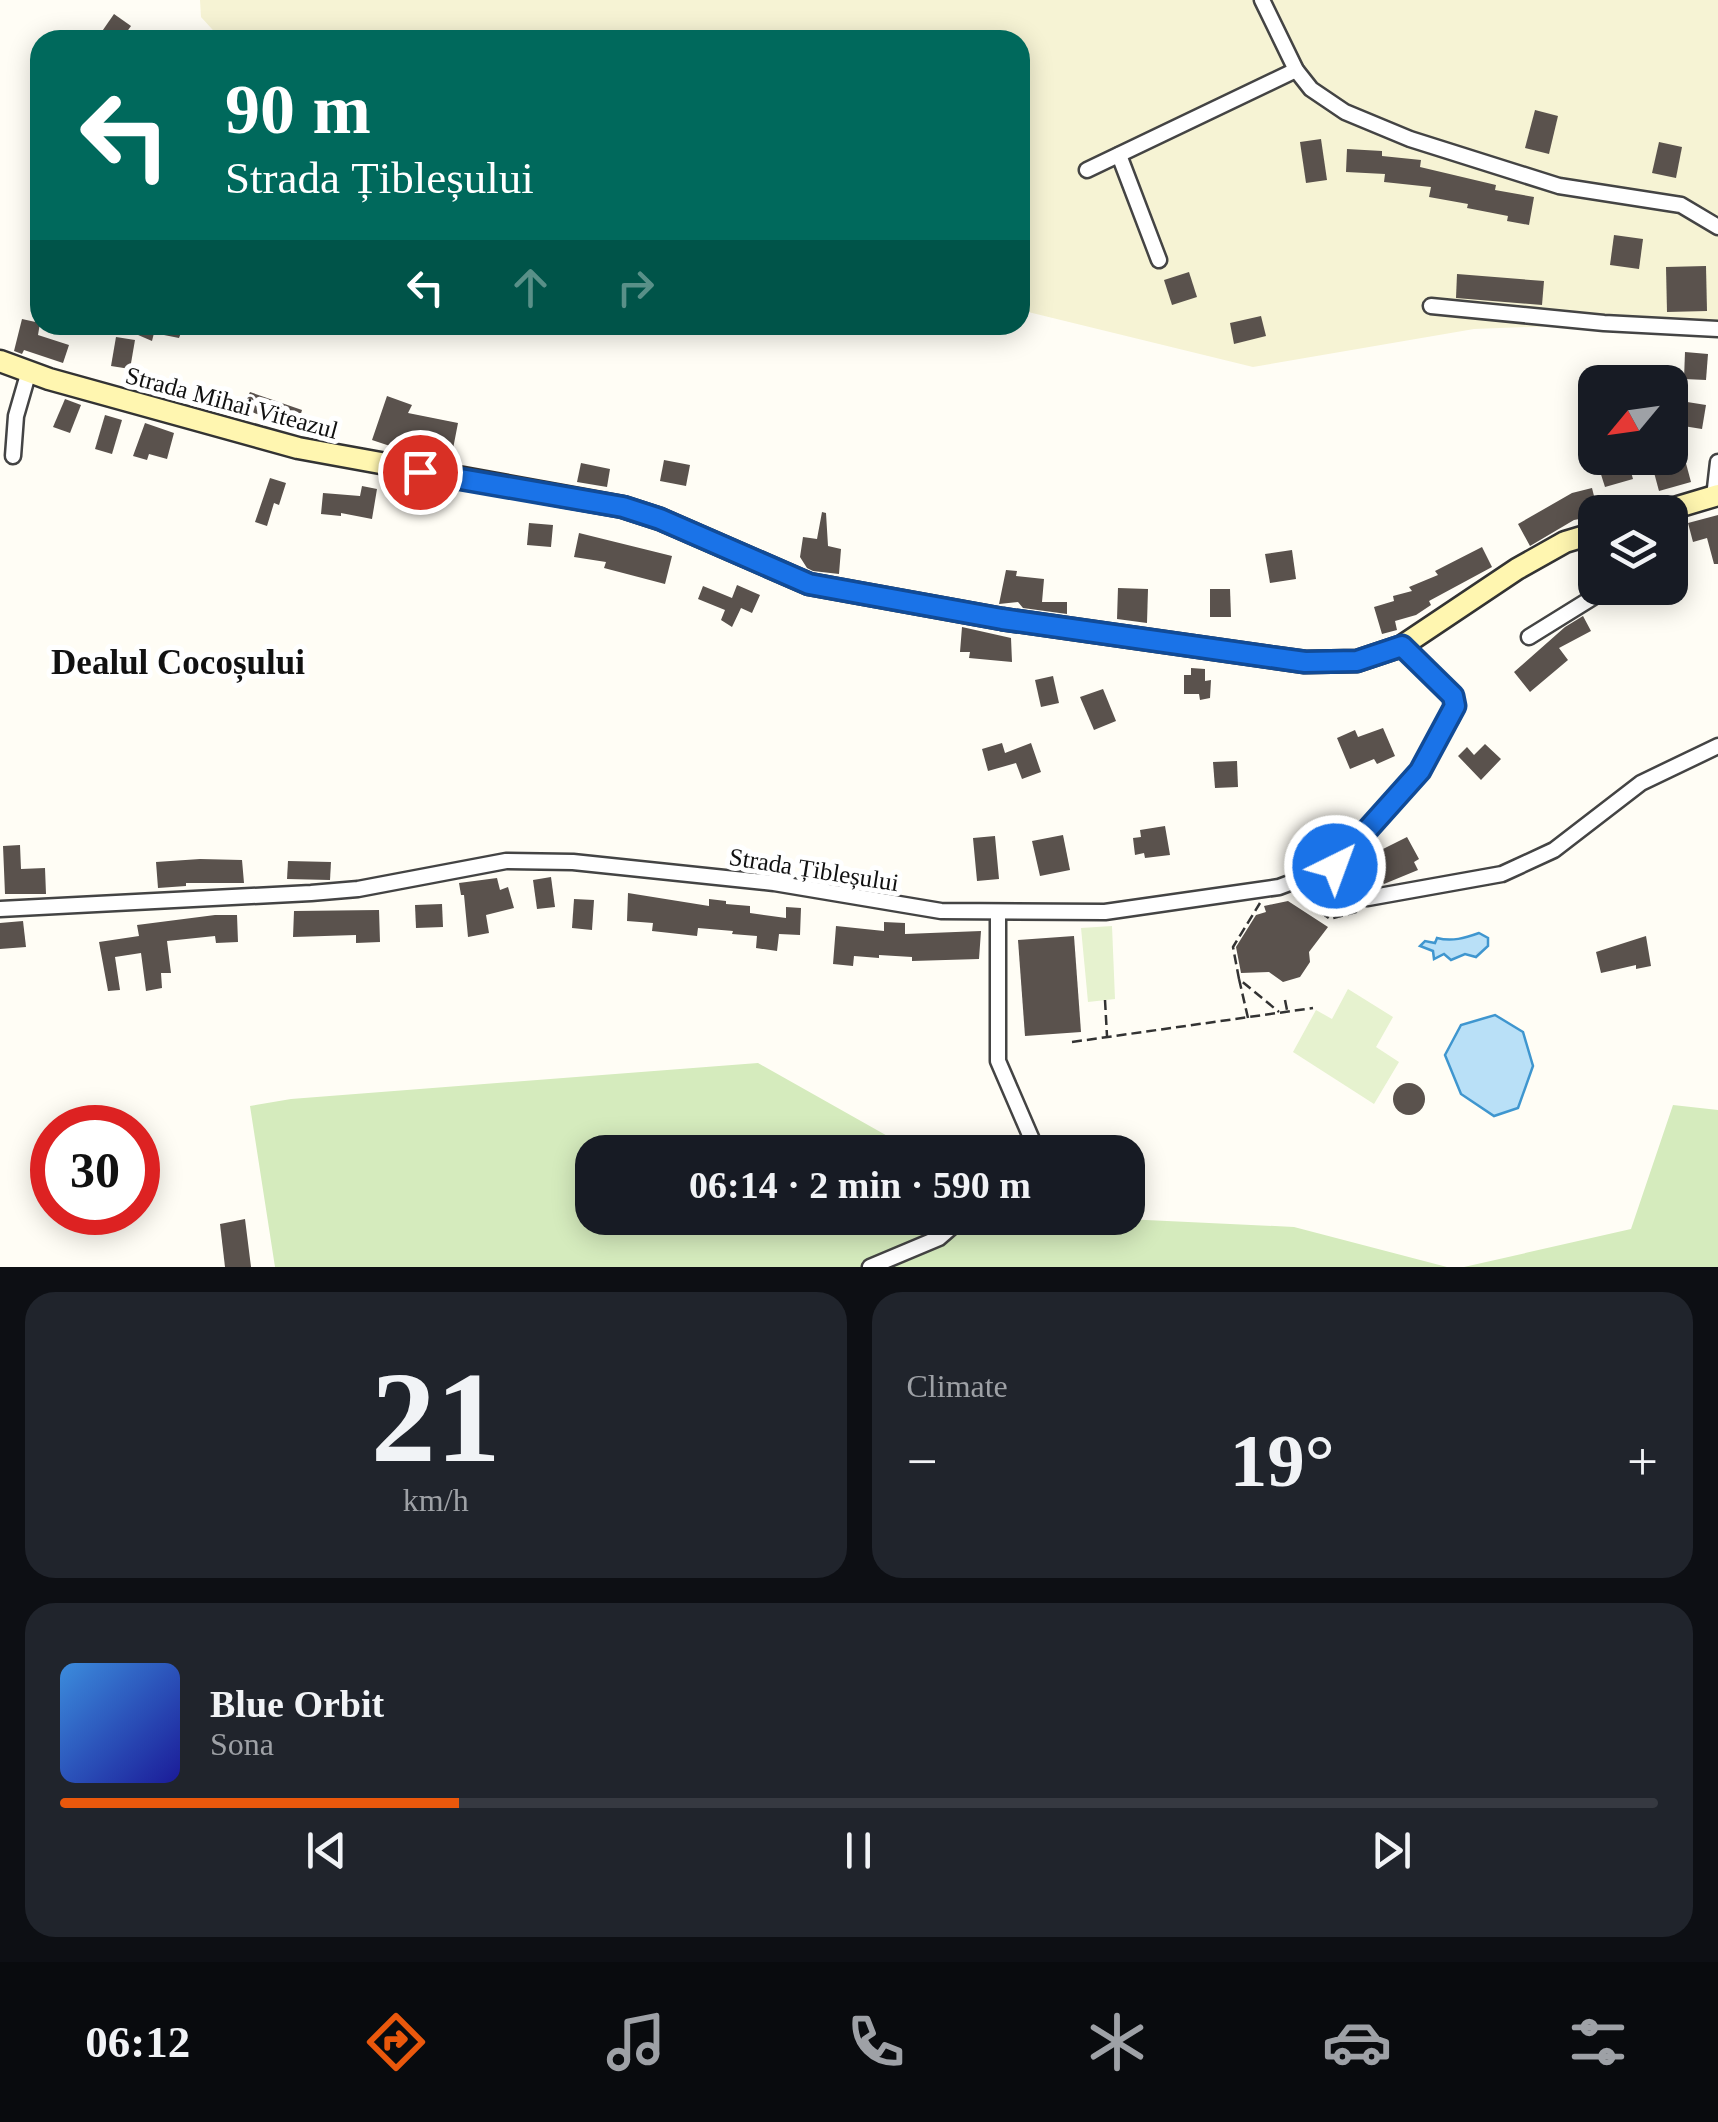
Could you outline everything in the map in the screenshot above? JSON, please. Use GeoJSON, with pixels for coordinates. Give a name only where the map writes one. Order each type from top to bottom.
{"type":"FeatureCollection","features":[{"type":"Feature","properties":{"kind":"main road","name":"Strada Mihai Viteazul"},"geometry":{"type":"LineString","coordinates":[[0,361],[298,448],[623,507],[660,519],[809,584],[1002,619],[1257,657],[1357,661],[1402,646],[1531,561],[1578,538]]}},
{"type":"Feature","properties":{"kind":"main road"},"geometry":{"type":"LineString","coordinates":[[1688,507],[1716,496]]}},
{"type":"Feature","properties":{"kind":"street"},"geometry":{"type":"LineString","coordinates":[[1262,0],[1296,70],[1327,102],[1410,139],[1559,186],[1681,205],[1718,227]]}},
{"type":"Feature","properties":{"kind":"street"},"geometry":{"type":"LineString","coordinates":[[1086,170],[1296,70]]}},
{"type":"Feature","properties":{"kind":"street"},"geometry":{"type":"LineString","coordinates":[[1119,155],[1158,260]]}},
{"type":"Feature","properties":{"kind":"street"},"geometry":{"type":"LineString","coordinates":[[1432,306],[1604,323],[1718,329]]}},
{"type":"Feature","properties":{"kind":"street"},"geometry":{"type":"LineString","coordinates":[[13,456],[16,416],[28,371]]}},
{"type":"Feature","properties":{"kind":"street"},"geometry":{"type":"LineString","coordinates":[[1716,496],[1718,462]]}},
{"type":"Feature","properties":{"kind":"street"},"geometry":{"type":"LineString","coordinates":[[1529,637],[1581,605]]}},
{"type":"Feature","properties":{"kind":"street","name":"Strada Țibleșului"},"geometry":{"type":"LineString","coordinates":[[0,909],[311,893],[469,866],[523,861],[572,862],[774,883],[942,911],[1105,912],[1279,887],[1335,866],[1420,771],[1455,706],[1453,696],[1402,646]]}},
{"type":"Feature","properties":{"kind":"street"},"geometry":{"type":"LineString","coordinates":[[1335,866],[1358,894],[1379,898],[1502,874],[1554,850],[1642,784],[1718,746]]}},
{"type":"Feature","properties":{"kind":"street"},"geometry":{"type":"LineString","coordinates":[[998,912],[998,1062],[1030,1135]]}},
{"type":"Feature","properties":{"kind":"street"},"geometry":{"type":"LineString","coordinates":[[870,1267],[942,1235]]}},
{"type":"Feature","properties":{"kind":"path"},"geometry":{"type":"LineString","coordinates":[[1295,894],[1330,919],[1356,912],[1342,899]]}},
{"type":"Feature","properties":{"kind":"path"},"geometry":{"type":"LineString","coordinates":[[1248,1018],[1233,947],[1260,903]]}},
{"type":"Feature","properties":{"kind":"path"},"geometry":{"type":"LineString","coordinates":[[1239,979],[1280,1013]]}},
{"type":"Feature","properties":{"kind":"path"},"geometry":{"type":"LineString","coordinates":[[1105,1000],[1107,1038]]}},
{"type":"Feature","properties":{"kind":"path"},"geometry":{"type":"LineString","coordinates":[[1285,1000],[1287,1012]]}},
{"type":"Feature","properties":{"kind":"path"},"geometry":{"type":"LineString","coordinates":[[1072,1042],[1314,1008]]}},
{"type":"Feature","properties":{"kind":"shaded area"},"geometry":{"type":"Polygon","coordinates":[[[200,0],[1718,0],[1718,320],[1474,329],[1253,367],[1030,312],[1030,30],[213,30],[201,17],[200,0]]]}},
{"type":"Feature","properties":{"kind":"green space"},"geometry":{"type":"Polygon","coordinates":[[[1112,926],[1115,999],[1088,1002],[1081,928],[1112,926]]]}},
{"type":"Feature","properties":{"kind":"green space"},"geometry":{"type":"Polygon","coordinates":[[[1348,989],[1393,1017],[1376,1047],[1399,1062],[1374,1104],[1293,1052],[1316,1010],[1332,1019],[1348,989]]]}},
{"type":"Feature","properties":{"kind":"green space"},"geometry":{"type":"Polygon","coordinates":[[[758,1063],[886,1135],[575,1135],[575,1235],[1145,1235],[1145,1220],[1294,1227],[1447,1267],[275,1267],[250,1106],[291,1099],[758,1063]]]}},
{"type":"Feature","properties":{"kind":"green space"},"geometry":{"type":"Polygon","coordinates":[[[1673,1105],[1718,1110],[1718,1267],[1464,1267],[1631,1229],[1673,1105]]]}},
{"type":"Feature","properties":{"kind":"water"},"geometry":{"type":"Polygon","coordinates":[[[1479,933],[1488,938],[1488,946],[1476,957],[1465,954],[1451,960],[1444,954],[1434,959],[1433,951],[1420,946],[1425,941],[1435,943],[1437,938],[1464,938],[1479,933]]]}},
{"type":"Feature","properties":{"kind":"water"},"geometry":{"type":"Polygon","coordinates":[[[1495,1015],[1523,1032],[1533,1066],[1518,1108],[1494,1116],[1461,1094],[1445,1055],[1461,1025],[1495,1015]]]}},
{"type":"Feature","properties":{"kind":"building"},"geometry":{"type":"Polygon","coordinates":[[[114,14],[131,26],[128,30],[103,30],[114,14]]]}},
{"type":"Feature","properties":{"kind":"building"},"geometry":{"type":"Polygon","coordinates":[[[1535,110],[1558,116],[1549,154],[1525,148],[1535,110]]]}},
{"type":"Feature","properties":{"kind":"building"},"geometry":{"type":"Polygon","coordinates":[[[1321,139],[1327,180],[1306,183],[1300,142],[1321,139]]]}},
{"type":"Feature","properties":{"kind":"building"},"geometry":{"type":"Polygon","coordinates":[[[1659,142],[1682,147],[1676,178],[1652,173],[1659,142]]]}},
{"type":"Feature","properties":{"kind":"building"},"geometry":{"type":"Polygon","coordinates":[[[1347,149],[1382,151],[1382,156],[1421,160],[1420,167],[1496,185],[1495,190],[1534,197],[1529,225],[1507,221],[1508,216],[1467,208],[1468,204],[1429,197],[1431,187],[1384,182],[1385,174],[1346,172],[1347,149]]]}},
{"type":"Feature","properties":{"kind":"building"},"geometry":{"type":"Polygon","coordinates":[[[1614,235],[1643,239],[1639,269],[1610,265],[1614,235]]]}},
{"type":"Feature","properties":{"kind":"building"},"geometry":{"type":"Polygon","coordinates":[[[1706,266],[1707,311],[1667,312],[1666,267],[1706,266]]]}},
{"type":"Feature","properties":{"kind":"building"},"geometry":{"type":"Polygon","coordinates":[[[1189,272],[1197,297],[1172,305],[1164,280],[1189,272]]]}},
{"type":"Feature","properties":{"kind":"building"},"geometry":{"type":"Polygon","coordinates":[[[1457,274],[1544,281],[1542,305],[1456,298],[1457,274]]]}},
{"type":"Feature","properties":{"kind":"building"},"geometry":{"type":"Polygon","coordinates":[[[1261,316],[1266,336],[1234,344],[1230,323],[1261,316]]]}},
{"type":"Feature","properties":{"kind":"building"},"geometry":{"type":"Polygon","coordinates":[[[22,319],[30,321],[30,335],[69,345],[63,363],[24,350],[22,354],[14,351],[22,319]]]}},
{"type":"Feature","properties":{"kind":"building"},"geometry":{"type":"Polygon","coordinates":[[[116,337],[135,340],[130,369],[111,366],[116,337]]]}},
{"type":"Feature","properties":{"kind":"building"},"geometry":{"type":"Polygon","coordinates":[[[1685,352],[1708,354],[1706,380],[1688,379],[1688,365],[1685,365],[1685,352]]]}},
{"type":"Feature","properties":{"kind":"building"},"geometry":{"type":"Polygon","coordinates":[[[250,392],[302,410],[297,427],[242,409],[250,392]]]}},
{"type":"Feature","properties":{"kind":"building"},"geometry":{"type":"Polygon","coordinates":[[[387,396],[412,405],[408,413],[458,423],[451,459],[421,454],[423,442],[400,436],[396,448],[372,440],[387,396]]]}},
{"type":"Feature","properties":{"kind":"building"},"geometry":{"type":"Polygon","coordinates":[[[65,399],[81,405],[70,433],[53,427],[65,399]]]}},
{"type":"Feature","properties":{"kind":"building"},"geometry":{"type":"Polygon","coordinates":[[[1688,402],[1706,405],[1702,429],[1688,427],[1688,402]]]}},
{"type":"Feature","properties":{"kind":"building"},"geometry":{"type":"Polygon","coordinates":[[[105,415],[122,420],[112,454],[95,449],[105,415]]]}},
{"type":"Feature","properties":{"kind":"building"},"geometry":{"type":"Polygon","coordinates":[[[145,423],[174,433],[167,459],[149,454],[147,460],[133,456],[145,423]]]}},
{"type":"Feature","properties":{"kind":"building"},"geometry":{"type":"Polygon","coordinates":[[[664,460],[690,465],[686,486],[660,481],[664,460]]]}},
{"type":"Feature","properties":{"kind":"building"},"geometry":{"type":"Polygon","coordinates":[[[581,463],[610,469],[607,487],[577,482],[581,463]]]}},
{"type":"Feature","properties":{"kind":"building"},"geometry":{"type":"Polygon","coordinates":[[[1688,471],[1691,482],[1659,491],[1655,475],[1688,475],[1688,471]]]}},
{"type":"Feature","properties":{"kind":"building"},"geometry":{"type":"Polygon","coordinates":[[[1601,475],[1632,475],[1633,479],[1605,487],[1601,475]]]}},
{"type":"Feature","properties":{"kind":"building"},"geometry":{"type":"Polygon","coordinates":[[[270,478],[286,483],[267,526],[255,522],[270,478]]]}},
{"type":"Feature","properties":{"kind":"building"},"geometry":{"type":"Polygon","coordinates":[[[362,486],[377,489],[372,519],[321,514],[323,493],[360,496],[362,486]]]}},
{"type":"Feature","properties":{"kind":"building"},"geometry":{"type":"Polygon","coordinates":[[[1592,488],[1594,495],[1578,495],[1578,519],[1530,546],[1518,524],[1572,493],[1592,488]]]}},
{"type":"Feature","properties":{"kind":"building"},"geometry":{"type":"Polygon","coordinates":[[[822,512],[826,513],[828,546],[841,549],[839,574],[813,571],[800,557],[803,537],[817,539],[822,512]]]}},
{"type":"Feature","properties":{"kind":"building"},"geometry":{"type":"Polygon","coordinates":[[[1718,515],[1718,564],[1714,564],[1707,538],[1693,542],[1688,523],[1718,515]]]}},
{"type":"Feature","properties":{"kind":"building"},"geometry":{"type":"Polygon","coordinates":[[[529,523],[553,525],[551,547],[527,545],[529,523]]]}},
{"type":"Feature","properties":{"kind":"building"},"geometry":{"type":"Polygon","coordinates":[[[579,533],[672,556],[665,584],[604,568],[606,562],[574,557],[579,533]]]}},
{"type":"Feature","properties":{"kind":"building"},"geometry":{"type":"Polygon","coordinates":[[[1482,547],[1492,567],[1429,601],[1431,605],[1416,615],[1395,621],[1397,630],[1382,634],[1374,607],[1412,591],[1409,587],[1438,575],[1435,571],[1482,547]]]}},
{"type":"Feature","properties":{"kind":"building"},"geometry":{"type":"Polygon","coordinates":[[[1292,550],[1296,579],[1270,583],[1265,554],[1292,550]]]}},
{"type":"Feature","properties":{"kind":"building"},"geometry":{"type":"Polygon","coordinates":[[[1006,570],[1017,571],[1016,576],[1044,579],[1042,602],[1067,602],[1067,614],[1023,608],[1018,602],[999,604],[1006,570]]]}},
{"type":"Feature","properties":{"kind":"building"},"geometry":{"type":"Polygon","coordinates":[[[737,585],[760,595],[752,613],[741,608],[732,627],[721,620],[725,610],[698,599],[703,586],[732,598],[737,585]]]}},
{"type":"Feature","properties":{"kind":"building"},"geometry":{"type":"Polygon","coordinates":[[[1118,588],[1148,589],[1147,623],[1117,619],[1118,588]]]}},
{"type":"Feature","properties":{"kind":"building"},"geometry":{"type":"Polygon","coordinates":[[[1210,589],[1230,589],[1231,617],[1210,617],[1210,589]]]}},
{"type":"Feature","properties":{"kind":"building"},"geometry":{"type":"Polygon","coordinates":[[[1583,616],[1591,631],[1559,648],[1568,660],[1530,692],[1514,672],[1583,616]]]}},
{"type":"Feature","properties":{"kind":"building"},"geometry":{"type":"Polygon","coordinates":[[[962,627],[1011,638],[1012,662],[969,658],[970,652],[960,652],[962,627]]]}},
{"type":"Feature","properties":{"kind":"building"},"geometry":{"type":"Polygon","coordinates":[[[1191,668],[1205,669],[1205,681],[1211,680],[1210,698],[1200,700],[1199,694],[1184,694],[1184,675],[1191,675],[1191,668]]]}},
{"type":"Feature","properties":{"kind":"building"},"geometry":{"type":"Polygon","coordinates":[[[1053,676],[1059,703],[1041,707],[1035,680],[1053,676]]]}},
{"type":"Feature","properties":{"kind":"building"},"geometry":{"type":"Polygon","coordinates":[[[1103,689],[1116,721],[1094,730],[1080,697],[1103,689]]]}},
{"type":"Feature","properties":{"kind":"building"},"geometry":{"type":"Polygon","coordinates":[[[1383,728],[1395,756],[1350,769],[1337,738],[1355,730],[1358,737],[1383,728]]]}},
{"type":"Feature","properties":{"kind":"building"},"geometry":{"type":"Polygon","coordinates":[[[1002,743],[1005,753],[1031,743],[1041,772],[1022,779],[1016,763],[988,771],[982,749],[1002,743]]]}},
{"type":"Feature","properties":{"kind":"building"},"geometry":{"type":"Polygon","coordinates":[[[1485,744],[1501,759],[1481,780],[1458,756],[1467,747],[1474,755],[1485,744]]]}},
{"type":"Feature","properties":{"kind":"building"},"geometry":{"type":"Polygon","coordinates":[[[1237,761],[1238,787],[1215,788],[1213,762],[1237,761]]]}},
{"type":"Feature","properties":{"kind":"building"},"geometry":{"type":"Polygon","coordinates":[[[1165,826],[1170,855],[1135,855],[1133,838],[1141,837],[1140,830],[1165,826]]]}},
{"type":"Feature","properties":{"kind":"building"},"geometry":{"type":"Polygon","coordinates":[[[1063,835],[1070,870],[1040,876],[1032,841],[1063,835]]]}},
{"type":"Feature","properties":{"kind":"building"},"geometry":{"type":"Polygon","coordinates":[[[995,836],[999,879],[977,881],[973,838],[995,836]]]}},
{"type":"Feature","properties":{"kind":"building"},"geometry":{"type":"Polygon","coordinates":[[[1407,837],[1419,859],[1414,862],[1418,870],[1384,884],[1372,862],[1384,856],[1381,850],[1407,837]]]}},
{"type":"Feature","properties":{"kind":"building"},"geometry":{"type":"Polygon","coordinates":[[[20,845],[21,869],[45,868],[46,894],[5,894],[3,846],[20,845]]]}},
{"type":"Feature","properties":{"kind":"building"},"geometry":{"type":"Polygon","coordinates":[[[242,860],[244,883],[186,883],[158,888],[156,862],[242,860]]]}},
{"type":"Feature","properties":{"kind":"building"},"geometry":{"type":"Polygon","coordinates":[[[288,861],[331,862],[330,880],[287,879],[288,861]]]}},
{"type":"Feature","properties":{"kind":"building"},"geometry":{"type":"Polygon","coordinates":[[[551,877],[555,907],[537,909],[533,880],[551,877]]]}},
{"type":"Feature","properties":{"kind":"building"},"geometry":{"type":"Polygon","coordinates":[[[497,878],[500,890],[508,887],[514,908],[486,915],[489,933],[468,937],[459,883],[497,878]]]}},
{"type":"Feature","properties":{"kind":"building"},"geometry":{"type":"Polygon","coordinates":[[[628,893],[709,906],[709,899],[726,901],[750,906],[750,913],[786,918],[786,907],[801,908],[800,935],[779,934],[777,951],[756,948],[757,936],[732,934],[733,931],[698,928],[697,936],[652,931],[653,923],[627,921],[628,893]]]}},
{"type":"Feature","properties":{"kind":"building"},"geometry":{"type":"Polygon","coordinates":[[[574,899],[594,900],[592,930],[572,928],[574,899]]]}},
{"type":"Feature","properties":{"kind":"building"},"geometry":{"type":"Polygon","coordinates":[[[1288,901],[1328,927],[1309,952],[1310,962],[1300,977],[1283,982],[1269,972],[1241,973],[1236,947],[1256,915],[1266,912],[1264,906],[1288,901]]]}},
{"type":"Feature","properties":{"kind":"building"},"geometry":{"type":"Polygon","coordinates":[[[442,904],[443,927],[416,928],[415,905],[442,904]]]}},
{"type":"Feature","properties":{"kind":"building"},"geometry":{"type":"Polygon","coordinates":[[[379,910],[380,942],[356,943],[356,935],[293,937],[294,911],[379,910]]]}},
{"type":"Feature","properties":{"kind":"building"},"geometry":{"type":"Polygon","coordinates":[[[237,915],[238,942],[216,943],[215,936],[167,941],[171,973],[161,973],[162,988],[146,991],[141,953],[115,957],[120,990],[108,991],[99,942],[139,936],[137,925],[237,915]]]}},
{"type":"Feature","properties":{"kind":"building"},"geometry":{"type":"Polygon","coordinates":[[[23,921],[26,947],[0,949],[0,923],[23,921]]]}},
{"type":"Feature","properties":{"kind":"building"},"geometry":{"type":"Polygon","coordinates":[[[884,922],[905,923],[905,934],[981,931],[979,959],[912,961],[912,957],[879,955],[854,956],[853,966],[833,964],[836,926],[884,931],[884,922]]]}},
{"type":"Feature","properties":{"kind":"building"},"geometry":{"type":"Polygon","coordinates":[[[1074,936],[1081,1032],[1025,1036],[1018,940],[1074,936]]]}},
{"type":"Feature","properties":{"kind":"building"},"geometry":{"type":"Polygon","coordinates":[[[1646,936],[1651,966],[1636,969],[1636,965],[1601,973],[1596,952],[1646,936]]]}},
{"type":"Feature","properties":{"kind":"building"},"geometry":{"type":"Polygon","coordinates":[[[1409,1083],[1420,1088],[1425,1099],[1420,1110],[1409,1115],[1398,1110],[1393,1099],[1398,1088],[1409,1083]]]}},
{"type":"Feature","properties":{"kind":"building"},"geometry":{"type":"Polygon","coordinates":[[[245,1219],[251,1267],[225,1267],[220,1224],[245,1219]]]}},
{"type":"Feature","properties":{"kind":"district","name":"Dealul Cocoșului"},"geometry":{"type":"Point","coordinates":[178,662]}},
{"type":"Feature","properties":{"kind":"route"},"geometry":{"type":"LineString","coordinates":[[420,472],[623,507],[660,519],[809,584],[1002,619],[1305,662],[1357,661],[1402,646],[1453,696],[1455,706],[1420,771],[1335,866]]}}]}
